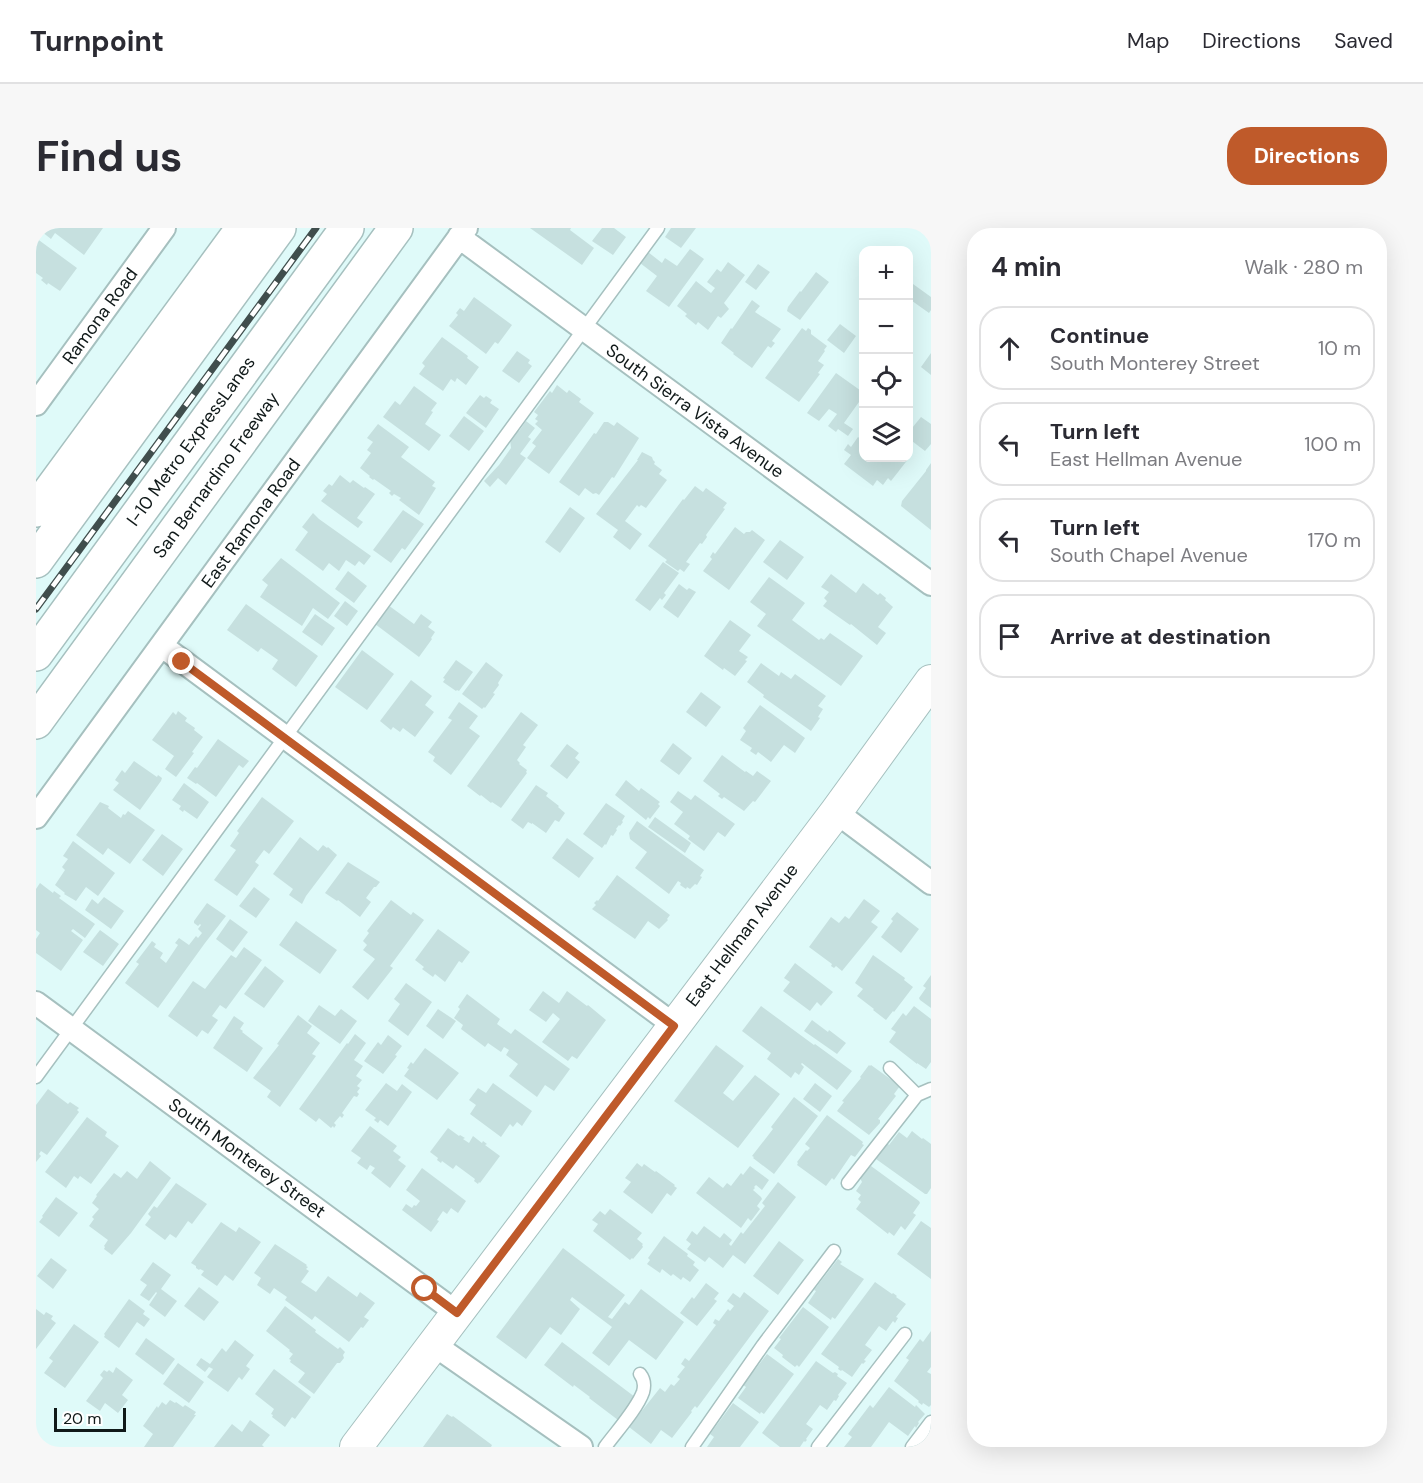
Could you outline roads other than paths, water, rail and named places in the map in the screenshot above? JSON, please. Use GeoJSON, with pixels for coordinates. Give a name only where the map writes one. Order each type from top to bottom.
{"type":"FeatureCollection","features":[{"type":"Feature","properties":{"kind":"highway"},"geometry":{"type":"LineString","coordinates":[[36,510],[243,228]]}},
{"type":"Feature","properties":{"kind":"highway"},"geometry":{"type":"LineString","coordinates":[[36,561],[279,228]]}},
{"type":"Feature","properties":{"kind":"highway","name":"I-10 Metro ExpressLanes"},"geometry":{"type":"LineString","coordinates":[[36,654],[347,228]]}},
{"type":"Feature","properties":{"kind":"highway","name":"San Bernardino Freeway"},"geometry":{"type":"LineString","coordinates":[[36,722],[396,228]]}},
{"type":"Feature","properties":{"kind":"street","name":"Ramona Road"},"geometry":{"type":"LineString","coordinates":[[36,404],[164,228]]}},
{"type":"Feature","properties":{"kind":"street","name":"South Sierra Vista Avenue"},"geometry":{"type":"LineString","coordinates":[[463,233],[584,329],[931,584]]}},
{"type":"Feature","properties":{"kind":"street","name":"East Ramona Road"},"geometry":{"type":"LineString","coordinates":[[36,817],[463,233]]}},
{"type":"Feature","properties":{"kind":"street"},"geometry":{"type":"LineString","coordinates":[[162,646],[674,1026]]}},
{"type":"Feature","properties":{"kind":"street","name":"East Hellman Avenue"},"geometry":{"type":"LineString","coordinates":[[356,1447],[836,812],[931,681]]}},
{"type":"Feature","properties":{"kind":"street"},"geometry":{"type":"LineString","coordinates":[[836,812],[931,883]]}},
{"type":"Feature","properties":{"kind":"street","name":"South Monterey Street"},"geometry":{"type":"LineString","coordinates":[[36,1003],[457,1313]]}},
{"type":"Feature","properties":{"kind":"street"},"geometry":{"type":"LineString","coordinates":[[433,1344],[581,1447]]}},
{"type":"Feature","properties":{"kind":"lane"},"geometry":{"type":"LineString","coordinates":[[36,1077],[658,228]]}},
{"type":"Feature","properties":{"kind":"lane"},"geometry":{"type":"LineString","coordinates":[[890,1068],[917,1095]]}},
{"type":"Feature","properties":{"kind":"lane"},"geometry":{"type":"LineString","coordinates":[[848,1183],[917,1095],[931,1089]]}},
{"type":"Feature","properties":{"kind":"lane"},"geometry":{"type":"LineString","coordinates":[[692,1447],[763,1345],[834,1251]]}},
{"type":"Feature","properties":{"kind":"lane"},"geometry":{"type":"LineString","coordinates":[[818,1447],[905,1334]]}},
{"type":"Feature","properties":{"kind":"lane"},"geometry":{"type":"LineString","coordinates":[[605,1447],[637,1404],[644,1390],[644,1379],[640,1374]]}},
{"type":"Feature","properties":{"kind":"lane"},"geometry":{"type":"LineString","coordinates":[[912,1447],[931,1422]]}},
{"type":"Feature","properties":{"kind":"railway"},"geometry":{"type":"LineString","coordinates":[[36,609],[316,228]]}}]}
